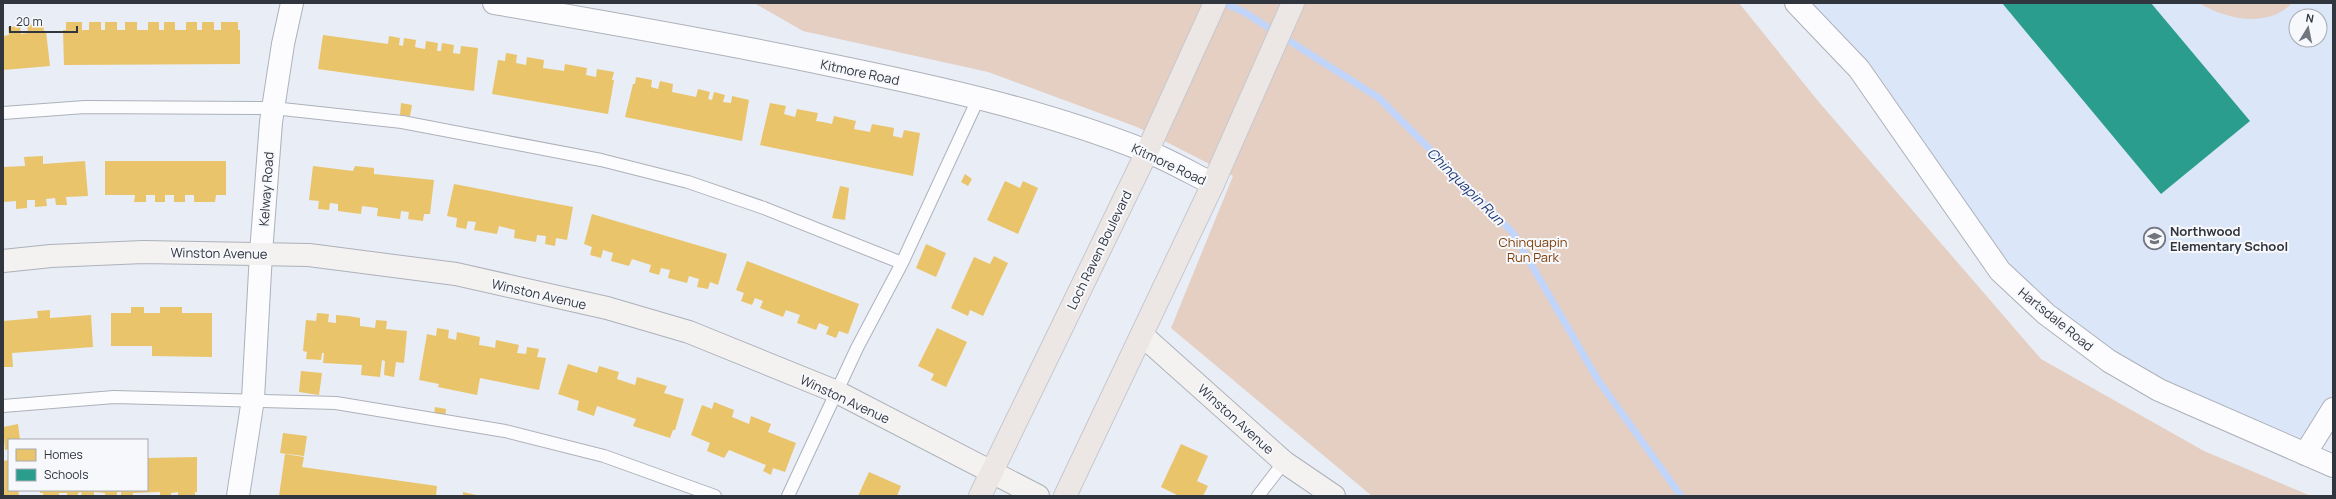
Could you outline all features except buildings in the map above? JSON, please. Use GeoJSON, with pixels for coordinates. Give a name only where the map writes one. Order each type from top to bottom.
{"type":"FeatureCollection","features":[{"type":"Feature","properties":{"kind":"main road","name":"Loch Raven Boulevard"},"geometry":{"type":"LineString","coordinates":[[980,496],[1147,152],[1215,3]]}},
{"type":"Feature","properties":{"kind":"main road"},"geometry":{"type":"LineString","coordinates":[[1066,496],[1213,184],[1293,3]]}},
{"type":"Feature","properties":{"kind":"street","name":"Kelway Road"},"geometry":{"type":"LineString","coordinates":[[238,496],[253,399],[261,253],[273,108],[283,44],[292,3]]}},
{"type":"Feature","properties":{"kind":"street","name":"Kitmore Road"},"geometry":{"type":"LineString","coordinates":[[494,3],[720,42],[871,73],[978,99],[1067,122],[1147,152],[1213,184]]}},
{"type":"Feature","properties":{"kind":"street","name":"Hartsdale Road"},"geometry":{"type":"LineString","coordinates":[[1796,3],[1859,69],[2000,271],[2046,314],[2108,361],[2159,390],[2333,466]]}},
{"type":"Feature","properties":{"kind":"street","name":"Winston Avenue"},"geometry":{"type":"LineString","coordinates":[[3,261],[51,256],[143,252],[309,255],[456,274],[607,308],[689,332],[837,392],[1038,496]]}},
{"type":"Feature","properties":{"kind":"street","name":"Winston Avenue"},"geometry":{"type":"LineString","coordinates":[[1142,335],[1284,462],[1334,496]]}},
{"type":"Feature","properties":{"kind":"street"},"geometry":{"type":"LineString","coordinates":[[2305,454],[2333,409]]}},
{"type":"Feature","properties":{"kind":"lane"},"geometry":{"type":"LineString","coordinates":[[788,496],[837,392],[902,263],[978,99]]}},
{"type":"Feature","properties":{"kind":"lane"},"geometry":{"type":"LineString","coordinates":[[3,113],[85,107],[273,108],[402,122],[601,160],[688,182],[764,208],[902,263]]}},
{"type":"Feature","properties":{"kind":"lane"},"geometry":{"type":"LineString","coordinates":[[3,406],[114,397],[253,399],[336,403],[505,431],[604,456],[714,496]]}},
{"type":"Feature","properties":{"kind":"lane"},"geometry":{"type":"LineString","coordinates":[[1258,496],[1284,462]]}},
{"type":"Feature","properties":{"kind":"shaded area","name":"Northwood Elementary School"},"geometry":{"type":"Polygon","coordinates":[[[1794,3],[2333,3],[2333,413],[2305,454],[2219,418],[2047,315],[1952,205],[1794,3]]]}},
{"type":"Feature","properties":{"kind":"green space","name":"Chinquapin Run Park"},"geometry":{"type":"Polygon","coordinates":[[[754,3],[1739,3],[1818,101],[2041,359],[2204,451],[2311,496],[1372,496],[1171,328],[1233,176],[1137,127],[988,72],[803,31],[754,3]]]}},
{"type":"Feature","properties":{"kind":"green space"},"geometry":{"type":"Polygon","coordinates":[[[2199,3],[2292,3],[2282,11],[2271,16],[2259,19],[2246,19],[2234,17],[2209,9],[2199,3]]]}},
{"type":"Feature","properties":{"kind":"waterway","name":"Chinquapin Run"},"geometry":{"type":"LineString","coordinates":[[1224,3],[1244,12],[1379,98],[1513,233],[1598,380],[1681,496]]}},
{"type":"Feature","properties":{"kind":"place","name":"Northwood Elementary School"},"geometry":{"type":"Point","coordinates":[2154,238]}}]}
